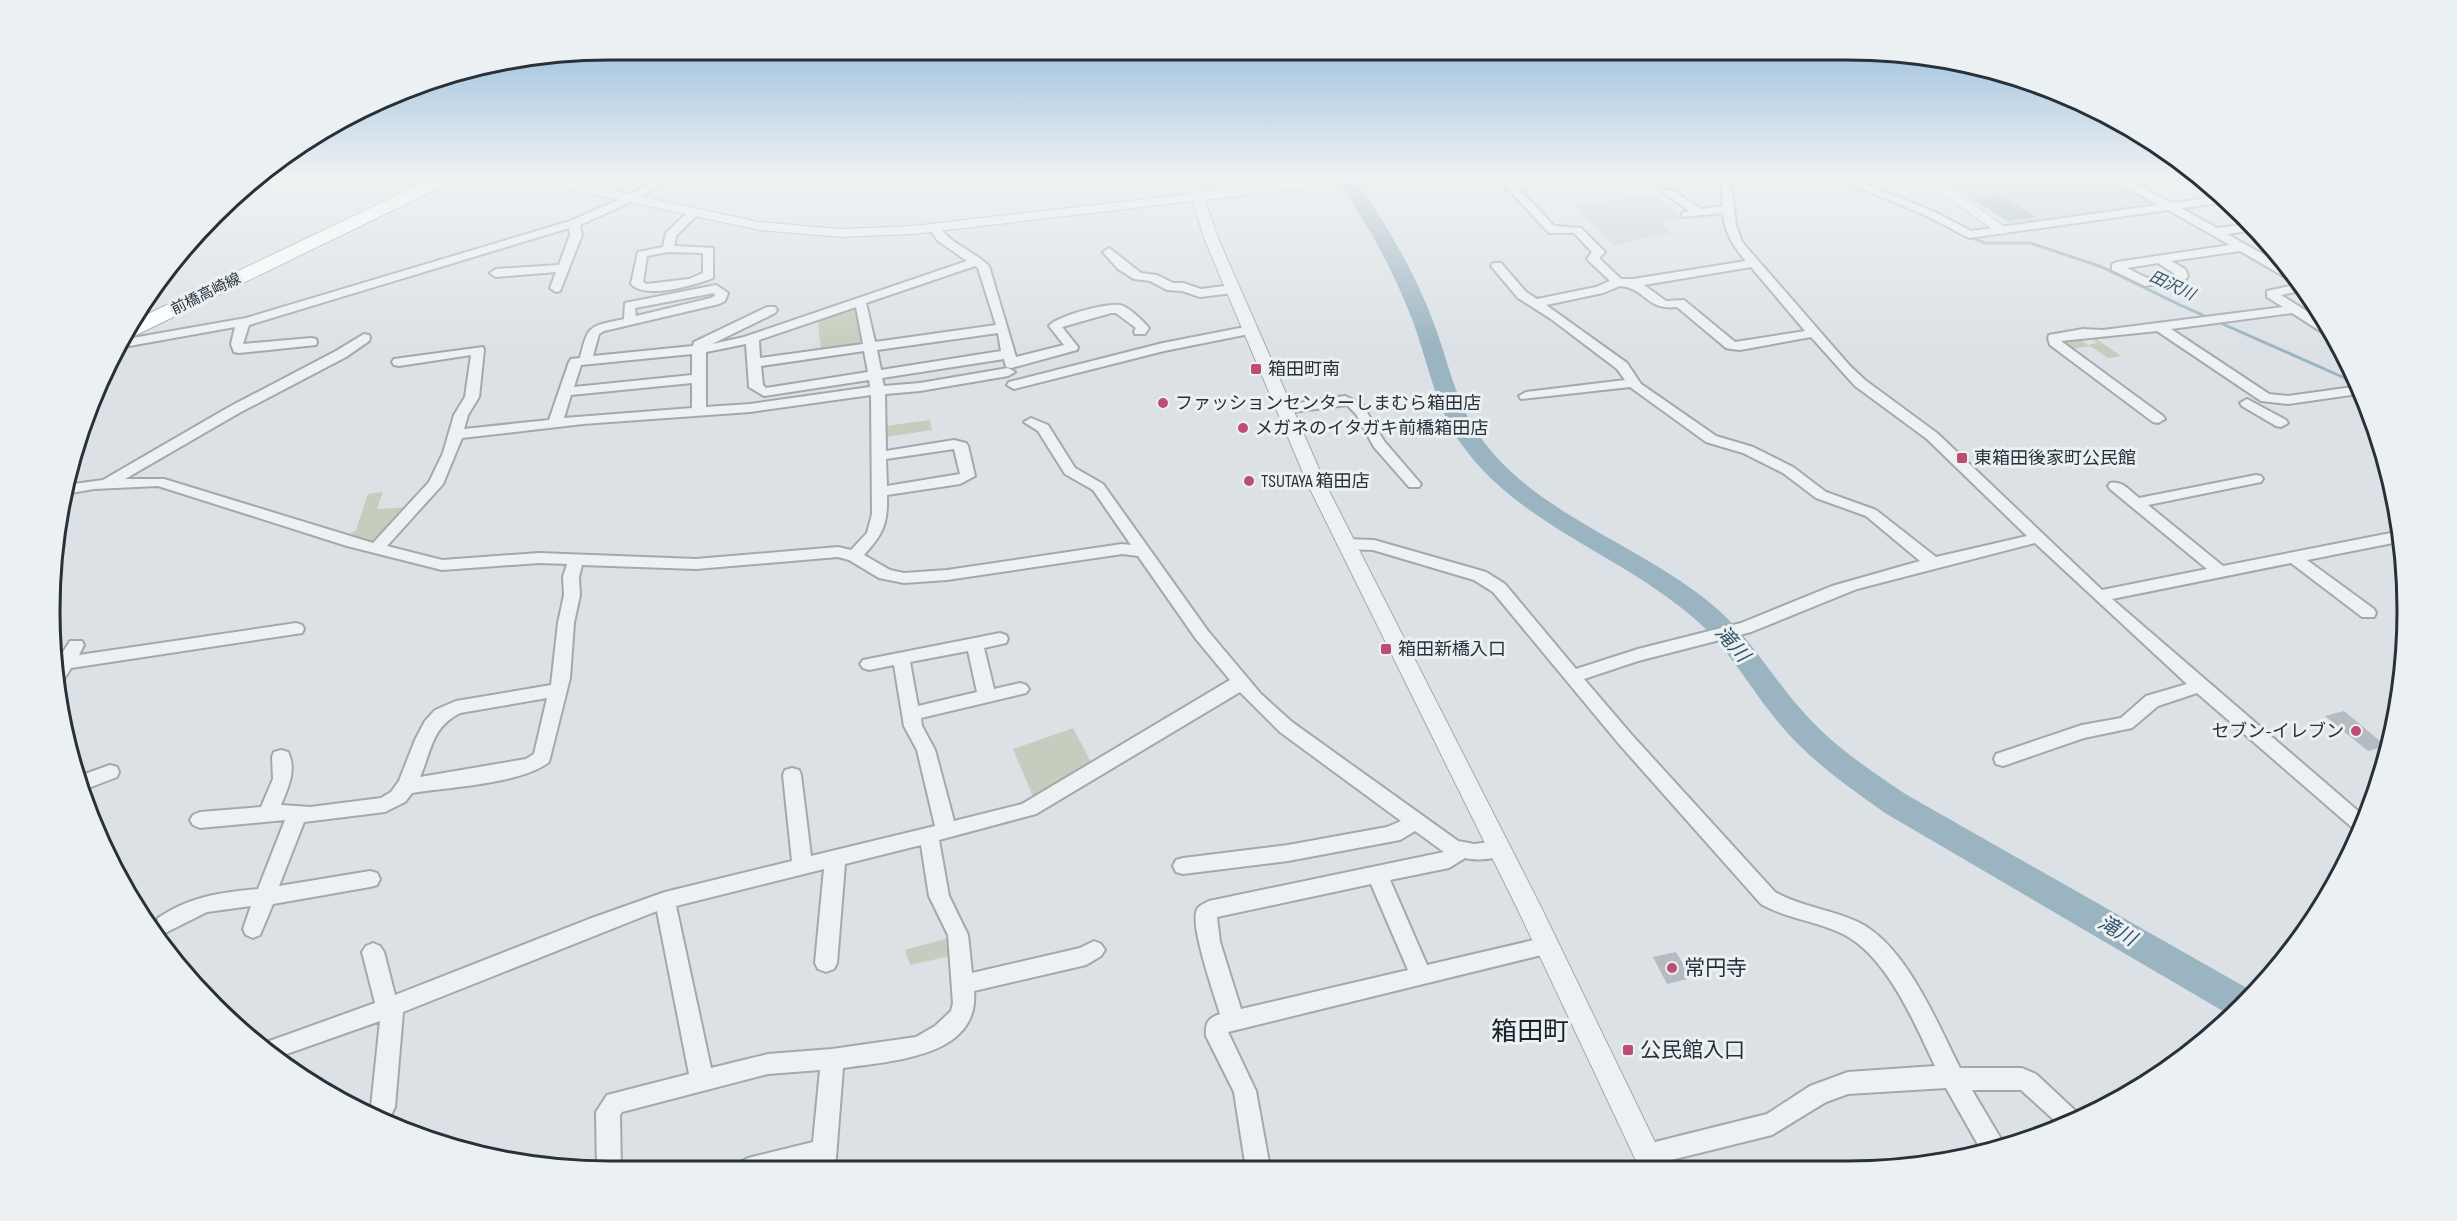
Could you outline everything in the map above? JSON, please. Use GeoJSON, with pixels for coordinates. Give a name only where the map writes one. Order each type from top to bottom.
{"type":"FeatureCollection","features":[{"type":"Feature","properties":{"kind":"main road","name":"前橋高崎線"},"geometry":{"type":"LineString","coordinates":[[140,326],[333,233]]}},
{"type":"Feature","properties":{"kind":"street"},"geometry":{"type":"LineString","coordinates":[[130,342],[243,322],[541,233]]}},
{"type":"Feature","properties":{"kind":"street"},"geometry":{"type":"LineString","coordinates":[[556,288],[576,233]]}},
{"type":"Feature","properties":{"kind":"street"},"geometry":{"type":"LineString","coordinates":[[668,249],[672,233]]}},
{"type":"Feature","properties":{"kind":"street"},"geometry":{"type":"LineString","coordinates":[[937,233],[940,238],[983,266],[1003,328],[1009,362],[1007,376],[1015,388],[1163,347],[1250,330]]}},
{"type":"Feature","properties":{"kind":"street"},"geometry":{"type":"LineString","coordinates":[[1211,233],[1233,290],[1318,487],[1547,946],[1650,1161],[1772,1124],[1818,1094],[1848,1083],[1941,1076],[1955,1079],[2022,1079],[2028,1081],[2065,1115]]}},
{"type":"Feature","properties":{"kind":"street"},"geometry":{"type":"LineString","coordinates":[[1580,233],[1599,252],[1593,256],[1593,259],[1618,282]]}},
{"type":"Feature","properties":{"kind":"street"},"geometry":{"type":"LineString","coordinates":[[1733,233],[1737,243],[1852,376],[1932,436],[2099,596],[2356,819]]}},
{"type":"Feature","properties":{"kind":"street"},"geometry":{"type":"LineString","coordinates":[[1965,233],[1969,235],[1983,233]]}},
{"type":"Feature","properties":{"kind":"street"},"geometry":{"type":"LineString","coordinates":[[2218,233],[2276,267]]}},
{"type":"Feature","properties":{"kind":"street"},"geometry":{"type":"LineString","coordinates":[[2160,260],[2242,247]]}},
{"type":"Feature","properties":{"kind":"street"},"geometry":{"type":"LineString","coordinates":[[668,249],[709,250],[709,275],[691,282],[639,287],[637,284],[642,254],[668,249]]}},
{"type":"Feature","properties":{"kind":"street"},"geometry":{"type":"LineString","coordinates":[[1109,252],[1122,266],[1138,276],[1153,278],[1171,288],[1183,287],[1200,293],[1233,290]]}},
{"type":"Feature","properties":{"kind":"street"},"geometry":{"type":"LineString","coordinates":[[2262,259],[2268,258]]}},
{"type":"Feature","properties":{"kind":"street"},"geometry":{"type":"LineString","coordinates":[[555,423],[573,364],[586,360],[697,349],[752,339],[978,261]]}},
{"type":"Feature","properties":{"kind":"street"},"geometry":{"type":"LineString","coordinates":[[1535,303],[1599,290],[1618,282],[1634,283],[1755,263]]}},
{"type":"Feature","properties":{"kind":"street"},"geometry":{"type":"LineString","coordinates":[[1497,266],[1516,290],[1622,366],[1633,383],[1711,439],[1748,450],[1788,470],[1821,495],[1871,513],[1934,564]]}},
{"type":"Feature","properties":{"kind":"street"},"geometry":{"type":"LineString","coordinates":[[496,273],[562,268]]}},
{"type":"Feature","properties":{"kind":"street"},"geometry":{"type":"LineString","coordinates":[[1634,283],[1664,305],[1680,303],[1731,345],[1740,346],[1814,333]]}},
{"type":"Feature","properties":{"kind":"street"},"geometry":{"type":"LineString","coordinates":[[586,360],[593,332],[600,328],[716,301],[721,298],[722,293],[716,289],[629,301],[630,321]]}},
{"type":"Feature","properties":{"kind":"street"},"geometry":{"type":"LineString","coordinates":[[2293,289],[2271,293],[2315,322]]}},
{"type":"Feature","properties":{"kind":"street"},"geometry":{"type":"LineString","coordinates":[[854,556],[869,542],[877,529],[880,490],[878,391],[862,306],[859,302]]}},
{"type":"Feature","properties":{"kind":"street"},"geometry":{"type":"LineString","coordinates":[[456,434],[555,423],[750,408],[867,390],[920,387],[1072,347],[1055,326],[1061,321],[1111,309],[1119,309],[1143,328],[1140,331]]}},
{"type":"Feature","properties":{"kind":"street"},"geometry":{"type":"LineString","coordinates":[[2158,418],[2053,340],[2056,337],[2082,333],[2103,334],[2293,309]]}},
{"type":"Feature","properties":{"kind":"street"},"geometry":{"type":"LineString","coordinates":[[699,412],[697,349],[699,345],[771,310]]}},
{"type":"Feature","properties":{"kind":"street"},"geometry":{"type":"LineString","coordinates":[[243,322],[237,344],[239,348],[311,342]]}},
{"type":"Feature","properties":{"kind":"street"},"geometry":{"type":"LineString","coordinates":[[2160,327],[2266,398],[2288,400],[2351,391]]}},
{"type":"Feature","properties":{"kind":"street"},"geometry":{"type":"LineString","coordinates":[[755,363],[1003,328]]}},
{"type":"Feature","properties":{"kind":"street"},"geometry":{"type":"LineString","coordinates":[[105,484],[234,410],[341,354],[364,338]]}},
{"type":"Feature","properties":{"kind":"street"},"geometry":{"type":"LineString","coordinates":[[752,339],[756,387],[764,392],[875,375],[1009,362]]}},
{"type":"Feature","properties":{"kind":"street"},"geometry":{"type":"LineString","coordinates":[[377,548],[436,484],[450,453],[460,415],[473,392],[477,350],[399,362]]}},
{"type":"Feature","properties":{"kind":"street"},"geometry":{"type":"LineString","coordinates":[[565,392],[697,378]]}},
{"type":"Feature","properties":{"kind":"street"},"geometry":{"type":"LineString","coordinates":[[1526,396],[1633,383]]}},
{"type":"Feature","properties":{"kind":"street"},"geometry":{"type":"LineString","coordinates":[[1285,409],[1350,401],[1364,415],[1378,443],[1414,484]]}},
{"type":"Feature","properties":{"kind":"street"},"geometry":{"type":"LineString","coordinates":[[2247,403],[2282,423]]}},
{"type":"Feature","properties":{"kind":"street"},"geometry":{"type":"LineString","coordinates":[[1031,422],[1043,428],[1070,471],[1098,487],[1202,635],[1239,681],[1286,727],[1460,851],[1499,849]]}},
{"type":"Feature","properties":{"kind":"street"},"geometry":{"type":"LineString","coordinates":[[880,456],[954,444],[961,446],[968,476],[960,480],[890,491],[880,490]]}},
{"type":"Feature","properties":{"kind":"street"},"geometry":{"type":"LineString","coordinates":[[2136,503],[2256,479]]}},
{"type":"Feature","properties":{"kind":"street"},"geometry":{"type":"LineString","coordinates":[[74,488],[159,482],[342,540],[433,564],[450,566],[520,558],[576,558],[687,564],[838,552],[854,556],[885,574],[904,578],[947,575],[1122,549],[1142,551]]}},
{"type":"Feature","properties":{"kind":"street"},"geometry":{"type":"LineString","coordinates":[[2115,486],[2220,572]]}},
{"type":"Feature","properties":{"kind":"street"},"geometry":{"type":"LineString","coordinates":[[1574,676],[1633,655],[1741,629],[1796,609],[1848,586],[2037,538]]}},
{"type":"Feature","properties":{"kind":"street"},"geometry":{"type":"LineString","coordinates":[[2099,596],[2392,538]]}},
{"type":"Feature","properties":{"kind":"street"},"geometry":{"type":"LineString","coordinates":[[1347,544],[1374,545],[1487,579],[1498,588],[1618,730],[1768,898],[1786,908],[1839,923],[1858,933],[1881,951],[1906,990],[1955,1079],[1970,1112],[1990,1142]]}},
{"type":"Feature","properties":{"kind":"street"},"geometry":{"type":"LineString","coordinates":[[409,786],[519,769],[538,761],[544,750],[564,658],[566,623],[573,595],[573,568],[576,558]]}},
{"type":"Feature","properties":{"kind":"street"},"geometry":{"type":"LineString","coordinates":[[2294,558],[2368,613]]}},
{"type":"Feature","properties":{"kind":"street"},"geometry":{"type":"LineString","coordinates":[[65,663],[296,628]]}},
{"type":"Feature","properties":{"kind":"street"},"geometry":{"type":"LineString","coordinates":[[869,664],[1000,639]]}},
{"type":"Feature","properties":{"kind":"street"},"geometry":{"type":"LineString","coordinates":[[975,644],[987,697]]}},
{"type":"Feature","properties":{"kind":"street"},"geometry":{"type":"LineString","coordinates":[[63,666],[75,645]]}},
{"type":"Feature","properties":{"kind":"street"},"geometry":{"type":"LineString","coordinates":[[609,1161],[607,1117],[610,1106],[777,1062],[832,1059],[916,1047],[943,1033],[960,1016],[964,1004],[958,935],[939,896],[937,833],[926,750],[913,726],[901,658]]}},
{"type":"Feature","properties":{"kind":"street"},"geometry":{"type":"LineString","coordinates":[[276,1047],[316,1031],[390,1007],[612,918],[665,900],[1029,809],[1234,687],[1239,681]]}},
{"type":"Feature","properties":{"kind":"street"},"geometry":{"type":"LineString","coordinates":[[2003,759],[2082,732],[2126,723],[2152,701],[2200,686]]}},
{"type":"Feature","properties":{"kind":"street"},"geometry":{"type":"LineString","coordinates":[[910,714],[1020,689]]}},
{"type":"Feature","properties":{"kind":"street"},"geometry":{"type":"LineString","coordinates":[[200,820],[283,812],[310,815],[385,805],[396,800],[409,786],[424,738],[445,711],[456,707],[558,690]]}},
{"type":"Feature","properties":{"kind":"street"},"geometry":{"type":"LineString","coordinates":[[268,813],[282,778],[281,757]]}},
{"type":"Feature","properties":{"kind":"street"},"geometry":{"type":"LineString","coordinates":[[87,781],[110,772]]}},
{"type":"Feature","properties":{"kind":"street"},"geometry":{"type":"LineString","coordinates":[[792,775],[802,865]]}},
{"type":"Feature","properties":{"kind":"street"},"geometry":{"type":"LineString","coordinates":[[254,929],[293,823],[299,814]]}},
{"type":"Feature","properties":{"kind":"street"},"geometry":{"type":"LineString","coordinates":[[1184,866],[1288,853],[1387,835],[1400,832],[1415,820]]}},
{"type":"Feature","properties":{"kind":"street"},"geometry":{"type":"LineString","coordinates":[[1233,1020],[1210,942],[1206,914],[1209,910],[1449,860],[1460,851]]}},
{"type":"Feature","properties":{"kind":"street"},"geometry":{"type":"LineString","coordinates":[[826,963],[835,859]]}},
{"type":"Feature","properties":{"kind":"street"},"geometry":{"type":"LineString","coordinates":[[1378,876],[1421,976]]}},
{"type":"Feature","properties":{"kind":"street"},"geometry":{"type":"LineString","coordinates":[[165,924],[196,905],[268,894],[281,895],[349,880],[370,879]]}},
{"type":"Feature","properties":{"kind":"street"},"geometry":{"type":"LineString","coordinates":[[665,900],[700,1068],[700,1081]]}},
{"type":"Feature","properties":{"kind":"street"},"geometry":{"type":"LineString","coordinates":[[1256,1161],[1245,1091],[1216,1031],[1219,1024],[1547,946]]}},
{"type":"Feature","properties":{"kind":"street"},"geometry":{"type":"LineString","coordinates":[[963,984],[1086,956],[1094,950]]}},
{"type":"Feature","properties":{"kind":"street"},"geometry":{"type":"LineString","coordinates":[[373,952],[384,998],[390,1007],[383,1107]]}},
{"type":"Feature","properties":{"kind":"street"},"geometry":{"type":"LineString","coordinates":[[824,1160],[832,1059]]}},
{"type":"Feature","properties":{"kind":"shaded area"},"geometry":{"type":"Polygon","coordinates":[[[1601,233],[1672,234],[1636,239],[1614,246],[1601,233]]]}},
{"type":"Feature","properties":{"kind":"green space"},"geometry":{"type":"Polygon","coordinates":[[[858,309],[864,344],[821,350],[818,324],[821,320],[858,309]]]}},
{"type":"Feature","properties":{"kind":"green space"},"geometry":{"type":"Polygon","coordinates":[[[2090,337],[2121,356],[2108,358],[2090,346],[2072,349],[2064,343],[2079,339],[2088,345],[2097,343],[2090,337]]]}},
{"type":"Feature","properties":{"kind":"green space"},"geometry":{"type":"Polygon","coordinates":[[[930,420],[932,430],[886,437],[885,426],[930,420]]]}},
{"type":"Feature","properties":{"kind":"green space"},"geometry":{"type":"Polygon","coordinates":[[[383,492],[377,509],[410,507],[375,543],[346,537],[356,530],[368,494],[383,492]]]}},
{"type":"Feature","properties":{"kind":"green space"},"geometry":{"type":"Polygon","coordinates":[[[1073,728],[1092,764],[1034,799],[1013,749],[1073,728]]]}},
{"type":"Feature","properties":{"kind":"green space"},"geometry":{"type":"Polygon","coordinates":[[[952,937],[955,955],[910,965],[905,950],[952,937]]]}},
{"type":"Feature","properties":{"kind":"building","name":"セブン-イレブン"},"geometry":{"type":"Polygon","coordinates":[[[2344,711],[2381,742],[2379,748],[2368,751],[2325,716],[2344,711]]]}},
{"type":"Feature","properties":{"kind":"building","name":"常円寺"},"geometry":{"type":"Polygon","coordinates":[[[1676,952],[1691,978],[1667,984],[1653,957],[1676,952]]]}},
{"type":"Feature","properties":{"kind":"waterway","name":"滝川"},"geometry":{"type":"LineString","coordinates":[[1382,233],[1415,300],[1447,393],[1463,429],[1482,456],[1509,483],[1539,505],[1648,572],[1705,613],[1731,639],[1800,728],[1859,778],[1896,804],[2236,1000]]}},
{"type":"Feature","properties":{"kind":"waterway","name":"田沢川"},"geometry":{"type":"LineString","coordinates":[[1970,237],[1985,243],[2030,243],[2102,267],[2180,305],[2345,378]]}},
{"type":"Feature","properties":{"kind":"place","name":"箱田町南"},"geometry":{"type":"Point","coordinates":[1256,369]}},
{"type":"Feature","properties":{"kind":"place","name":"ファッションセンターしまむら箱田店"},"geometry":{"type":"Point","coordinates":[1163,403]}},
{"type":"Feature","properties":{"kind":"place","name":"メガネのイタガキ前橋箱田店"},"geometry":{"type":"Point","coordinates":[1243,428]}},
{"type":"Feature","properties":{"kind":"place","name":"東箱田後家町公民館"},"geometry":{"type":"Point","coordinates":[1962,458]}},
{"type":"Feature","properties":{"kind":"place","name":"TSUTAYA 箱田店"},"geometry":{"type":"Point","coordinates":[1249,481]}},
{"type":"Feature","properties":{"kind":"place","name":"箱田新橋入口"},"geometry":{"type":"Point","coordinates":[1386,649]}},
{"type":"Feature","properties":{"kind":"place","name":"セブン-イレブン"},"geometry":{"type":"Point","coordinates":[2356,731]}},
{"type":"Feature","properties":{"kind":"place","name":"常円寺"},"geometry":{"type":"Point","coordinates":[1672,968]}},
{"type":"Feature","properties":{"kind":"place","name":"公民館入口"},"geometry":{"type":"Point","coordinates":[1628,1050]}},
{"type":"Feature","properties":{"kind":"district","name":"箱田町"},"geometry":{"type":"Point","coordinates":[1530,1032]}}]}
